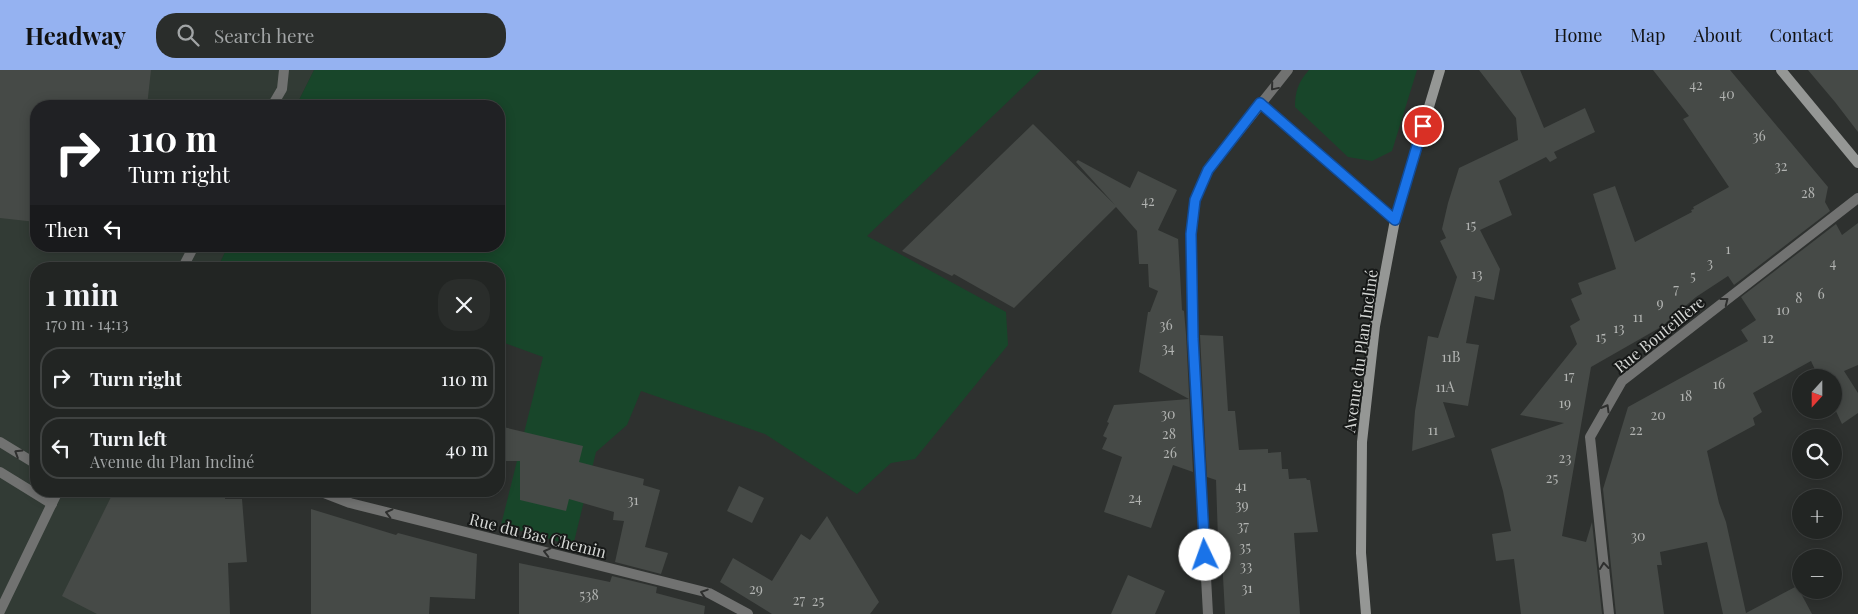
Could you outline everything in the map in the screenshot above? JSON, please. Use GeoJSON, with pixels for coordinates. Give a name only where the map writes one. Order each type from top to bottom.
{"type":"FeatureCollection","features":[{"type":"Feature","properties":{"kind":"street"},"geometry":{"type":"LineString","coordinates":[[276,100],[282,89],[284,70]]}},
{"type":"Feature","properties":{"kind":"street"},"geometry":{"type":"LineString","coordinates":[[1208,614],[1193,339],[1191,234],[1195,200],[1208,170],[1288,70]]}},
{"type":"Feature","properties":{"kind":"street","name":"Avenue du Plan Incliné"},"geometry":{"type":"LineString","coordinates":[[1366,614],[1361,553],[1362,442],[1375,326],[1395,220],[1440,70]]}},
{"type":"Feature","properties":{"kind":"street"},"geometry":{"type":"LineString","coordinates":[[1781,70],[1858,162]]}},
{"type":"Feature","properties":{"kind":"street"},"geometry":{"type":"LineString","coordinates":[[1260,103],[1395,220]]}},
{"type":"Feature","properties":{"kind":"street","name":"Rue Bouteillère"},"geometry":{"type":"LineString","coordinates":[[1609,614],[1590,437],[1622,381],[1858,198]]}},
{"type":"Feature","properties":{"kind":"street"},"geometry":{"type":"LineString","coordinates":[[0,442],[30,460]]}},
{"type":"Feature","properties":{"kind":"street"},"geometry":{"type":"LineString","coordinates":[[0,472],[30,490]]}},
{"type":"Feature","properties":{"kind":"street"},"geometry":{"type":"LineString","coordinates":[[41,497],[52,504]]}},
{"type":"Feature","properties":{"kind":"street"},"geometry":{"type":"LineString","coordinates":[[0,610],[55,497]]}},
{"type":"Feature","properties":{"kind":"street","name":"Rue du Bas Chemin"},"geometry":{"type":"LineString","coordinates":[[334,497],[350,503],[708,593],[748,614]]}},
{"type":"Feature","properties":{"kind":"shaded area"},"geometry":{"type":"Polygon","coordinates":[[[0,70],[314,70],[299,100],[30,100],[30,252],[225,252],[220,262],[30,262],[30,497],[168,497],[175,614],[0,614],[0,70]]]}},
{"type":"Feature","properties":{"kind":"green space"},"geometry":{"type":"Polygon","coordinates":[[[314,70],[1041,70],[867,236],[1006,312],[1008,345],[915,459],[891,463],[857,494],[765,434],[641,391],[627,425],[596,452],[573,546],[501,525],[543,357],[505,343],[505,262],[220,262],[225,252],[505,252],[505,100],[299,100],[314,70]]]}},
{"type":"Feature","properties":{"kind":"green space"},"geometry":{"type":"Polygon","coordinates":[[[1309,70],[1417,70],[1392,151],[1372,161],[1348,157],[1295,107],[1298,87],[1309,70]]]}},
{"type":"Feature","properties":{"kind":"building"},"geometry":{"type":"Polygon","coordinates":[[[0,70],[151,70],[148,100],[30,100],[30,221],[0,218],[0,70]]]}},
{"type":"Feature","properties":{"kind":"building"},"geometry":{"type":"Polygon","coordinates":[[[1479,70],[1520,70],[1544,128],[1585,108],[1595,132],[1554,152],[1557,158],[1550,162],[1546,157],[1499,181],[1512,215],[1480,230],[1500,269],[1494,300],[1475,296],[1466,343],[1479,345],[1468,406],[1443,402],[1455,437],[1412,451],[1415,411],[1428,336],[1438,338],[1457,277],[1440,241],[1446,238],[1442,229],[1459,168],[1518,140],[1516,118],[1479,70]]]}},
{"type":"Feature","properties":{"kind":"building"},"geometry":{"type":"Polygon","coordinates":[[[1653,70],[1730,70],[1828,187],[1825,202],[1830,211],[1734,285],[1728,276],[1696,297],[1661,327],[1591,367],[1562,536],[1586,542],[1592,522],[1602,614],[1521,614],[1514,559],[1496,561],[1492,534],[1511,531],[1503,491],[1491,449],[1564,423],[1520,415],[1577,344],[1570,326],[1580,320],[1571,299],[1582,294],[1578,283],[1616,269],[1593,194],[1615,186],[1635,242],[1692,212],[1693,207],[1729,187],[1683,119],[1689,116],[1653,70]]]}},
{"type":"Feature","properties":{"kind":"building"},"geometry":{"type":"Polygon","coordinates":[[[1808,70],[1858,70],[1858,132],[1835,102],[1808,70]]]}},
{"type":"Feature","properties":{"kind":"building"},"geometry":{"type":"Polygon","coordinates":[[[1033,124],[1115,205],[1076,162],[1078,160],[1130,188],[1138,171],[1177,190],[1158,230],[1178,239],[1178,237],[1182,310],[1184,311],[1186,334],[1193,472],[1173,465],[1151,528],[1104,512],[1122,457],[1102,449],[1107,438],[1103,436],[1109,423],[1107,422],[1114,405],[1189,399],[1139,372],[1148,312],[1150,312],[1158,291],[1149,287],[1148,264],[1139,264],[1137,231],[1116,207],[1014,308],[954,274],[952,276],[902,251],[1033,124]]]}},
{"type":"Feature","properties":{"kind":"building"},"geometry":{"type":"Polygon","coordinates":[[[1858,223],[1858,365],[1844,371],[1858,393],[1858,413],[1842,424],[1840,419],[1842,419],[1842,369],[1815,369],[1811,361],[1796,369],[1792,369],[1792,371],[1753,393],[1762,412],[1753,418],[1755,425],[1707,451],[1719,503],[1726,522],[1746,613],[1792,589],[1792,599],[1804,599],[1812,614],[1723,614],[1707,542],[1660,552],[1662,565],[1657,565],[1664,614],[1616,614],[1603,489],[1628,407],[1748,341],[1741,330],[1756,320],[1741,297],[1836,224],[1842,235],[1858,223]]]}},
{"type":"Feature","properties":{"kind":"building"},"geometry":{"type":"Polygon","coordinates":[[[1200,335],[1223,336],[1228,411],[1235,411],[1239,450],[1268,449],[1268,453],[1281,452],[1282,469],[1288,469],[1289,479],[1306,478],[1310,480],[1318,532],[1294,533],[1300,614],[1225,614],[1221,538],[1218,539],[1216,480],[1207,477],[1200,335]]]}},
{"type":"Feature","properties":{"kind":"building"},"geometry":{"type":"Polygon","coordinates":[[[505,427],[583,446],[579,462],[644,479],[643,485],[660,490],[645,547],[668,553],[661,574],[615,562],[624,521],[613,520],[614,512],[569,499],[566,511],[520,500],[520,461],[505,461],[505,427]]]}},
{"type":"Feature","properties":{"kind":"building"},"geometry":{"type":"Polygon","coordinates":[[[739,486],[764,498],[752,523],[727,511],[739,486]]]}},
{"type":"Feature","properties":{"kind":"building"},"geometry":{"type":"Polygon","coordinates":[[[111,497],[225,497],[225,499],[242,499],[247,562],[228,563],[230,614],[97,614],[62,596],[111,497]]]}},
{"type":"Feature","properties":{"kind":"building"},"geometry":{"type":"Polygon","coordinates":[[[311,509],[396,535],[398,533],[477,554],[475,599],[430,597],[429,614],[311,614],[311,509]]]}},
{"type":"Feature","properties":{"kind":"building"},"geometry":{"type":"Polygon","coordinates":[[[827,516],[879,602],[870,614],[772,614],[720,582],[733,558],[772,581],[801,534],[810,540],[827,516]]]}},
{"type":"Feature","properties":{"kind":"building"},"geometry":{"type":"Polygon","coordinates":[[[519,563],[610,582],[612,576],[657,587],[656,593],[705,606],[704,614],[519,614],[519,563]]]}},
{"type":"Feature","properties":{"kind":"building"},"geometry":{"type":"Polygon","coordinates":[[[1128,575],[1165,591],[1155,614],[1111,614],[1128,575]]]}},
{"type":"Feature","properties":{"kind":"route"},"geometry":{"type":"LineString","coordinates":[[1205,555],[1193,339],[1191,234],[1195,200],[1208,170],[1260,103],[1395,220],[1423,126]]}}]}
